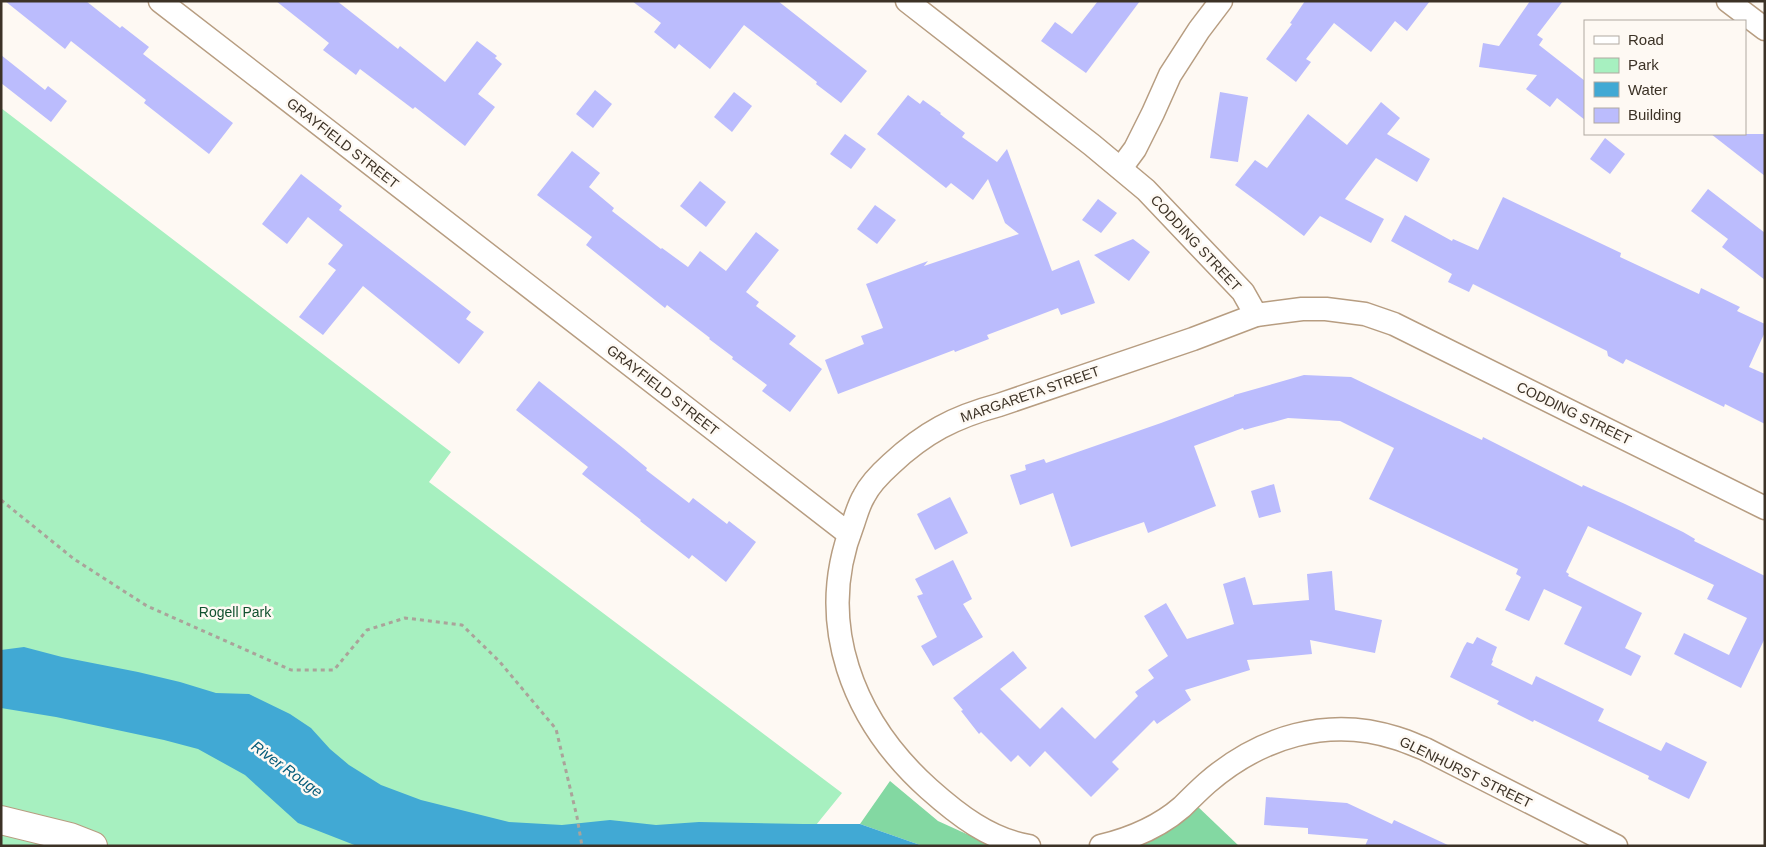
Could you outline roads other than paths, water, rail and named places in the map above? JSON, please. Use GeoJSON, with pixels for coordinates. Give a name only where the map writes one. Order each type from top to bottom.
{"type":"FeatureCollection","features":[{"type":"Feature","properties":{"kind":"street","name":"GRAYFIELD STREET"},"geometry":{"type":"LineString","coordinates":[[160,1],[849,534]]}},
{"type":"Feature","properties":{"kind":"street","name":"CODDING STREET"},"geometry":{"type":"LineString","coordinates":[[908,1],[1121,168],[1146,190],[1243,292],[1256,315],[1302,309],[1326,309],[1365,314],[1394,324],[1765,508]]}},
{"type":"Feature","properties":{"kind":"street"},"geometry":{"type":"LineString","coordinates":[[1121,168],[1134,150],[1170,75],[1199,30],[1221,1]]}},
{"type":"Feature","properties":{"kind":"street"},"geometry":{"type":"LineString","coordinates":[[1728,1],[1765,29]]}},
{"type":"Feature","properties":{"kind":"street","name":"MARGARETA STREET"},"geometry":{"type":"LineString","coordinates":[[849,534],[864,496],[880,474],[910,446],[944,424],[1256,315]]}},
{"type":"Feature","properties":{"kind":"street"},"geometry":{"type":"LineString","coordinates":[[849,534],[843,550],[837,588],[838,615],[844,659],[850,678],[865,710],[883,740],[911,774],[954,811],[974,824],[1001,837],[1030,846]]}},
{"type":"Feature","properties":{"kind":"street","name":"GLENHURST STREET"},"geometry":{"type":"LineString","coordinates":[[1101,846],[1141,833],[1162,822],[1181,808],[1226,768],[1272,742],[1318,730],[1342,729],[1365,731],[1396,738],[1425,749],[1616,846]]}},
{"type":"Feature","properties":{"kind":"street"},"geometry":{"type":"LineString","coordinates":[[1,820],[70,837],[93,846]]}},
{"type":"Feature","properties":{"kind":"water","name":"River Rouge"},"geometry":{"type":"Polygon","coordinates":[[[24,647],[180,682],[216,693],[249,694],[290,714],[311,728],[330,749],[349,765],[381,785],[421,800],[509,822],[562,825],[610,820],[656,825],[699,822],[860,824],[923,846],[357,846],[298,823],[245,775],[198,749],[56,717],[1,708],[1,650],[24,647]]]}},
{"type":"Feature","properties":{"kind":"park label","name":"Rogell Park"},"geometry":{"type":"Point","coordinates":[235,612]}}]}
